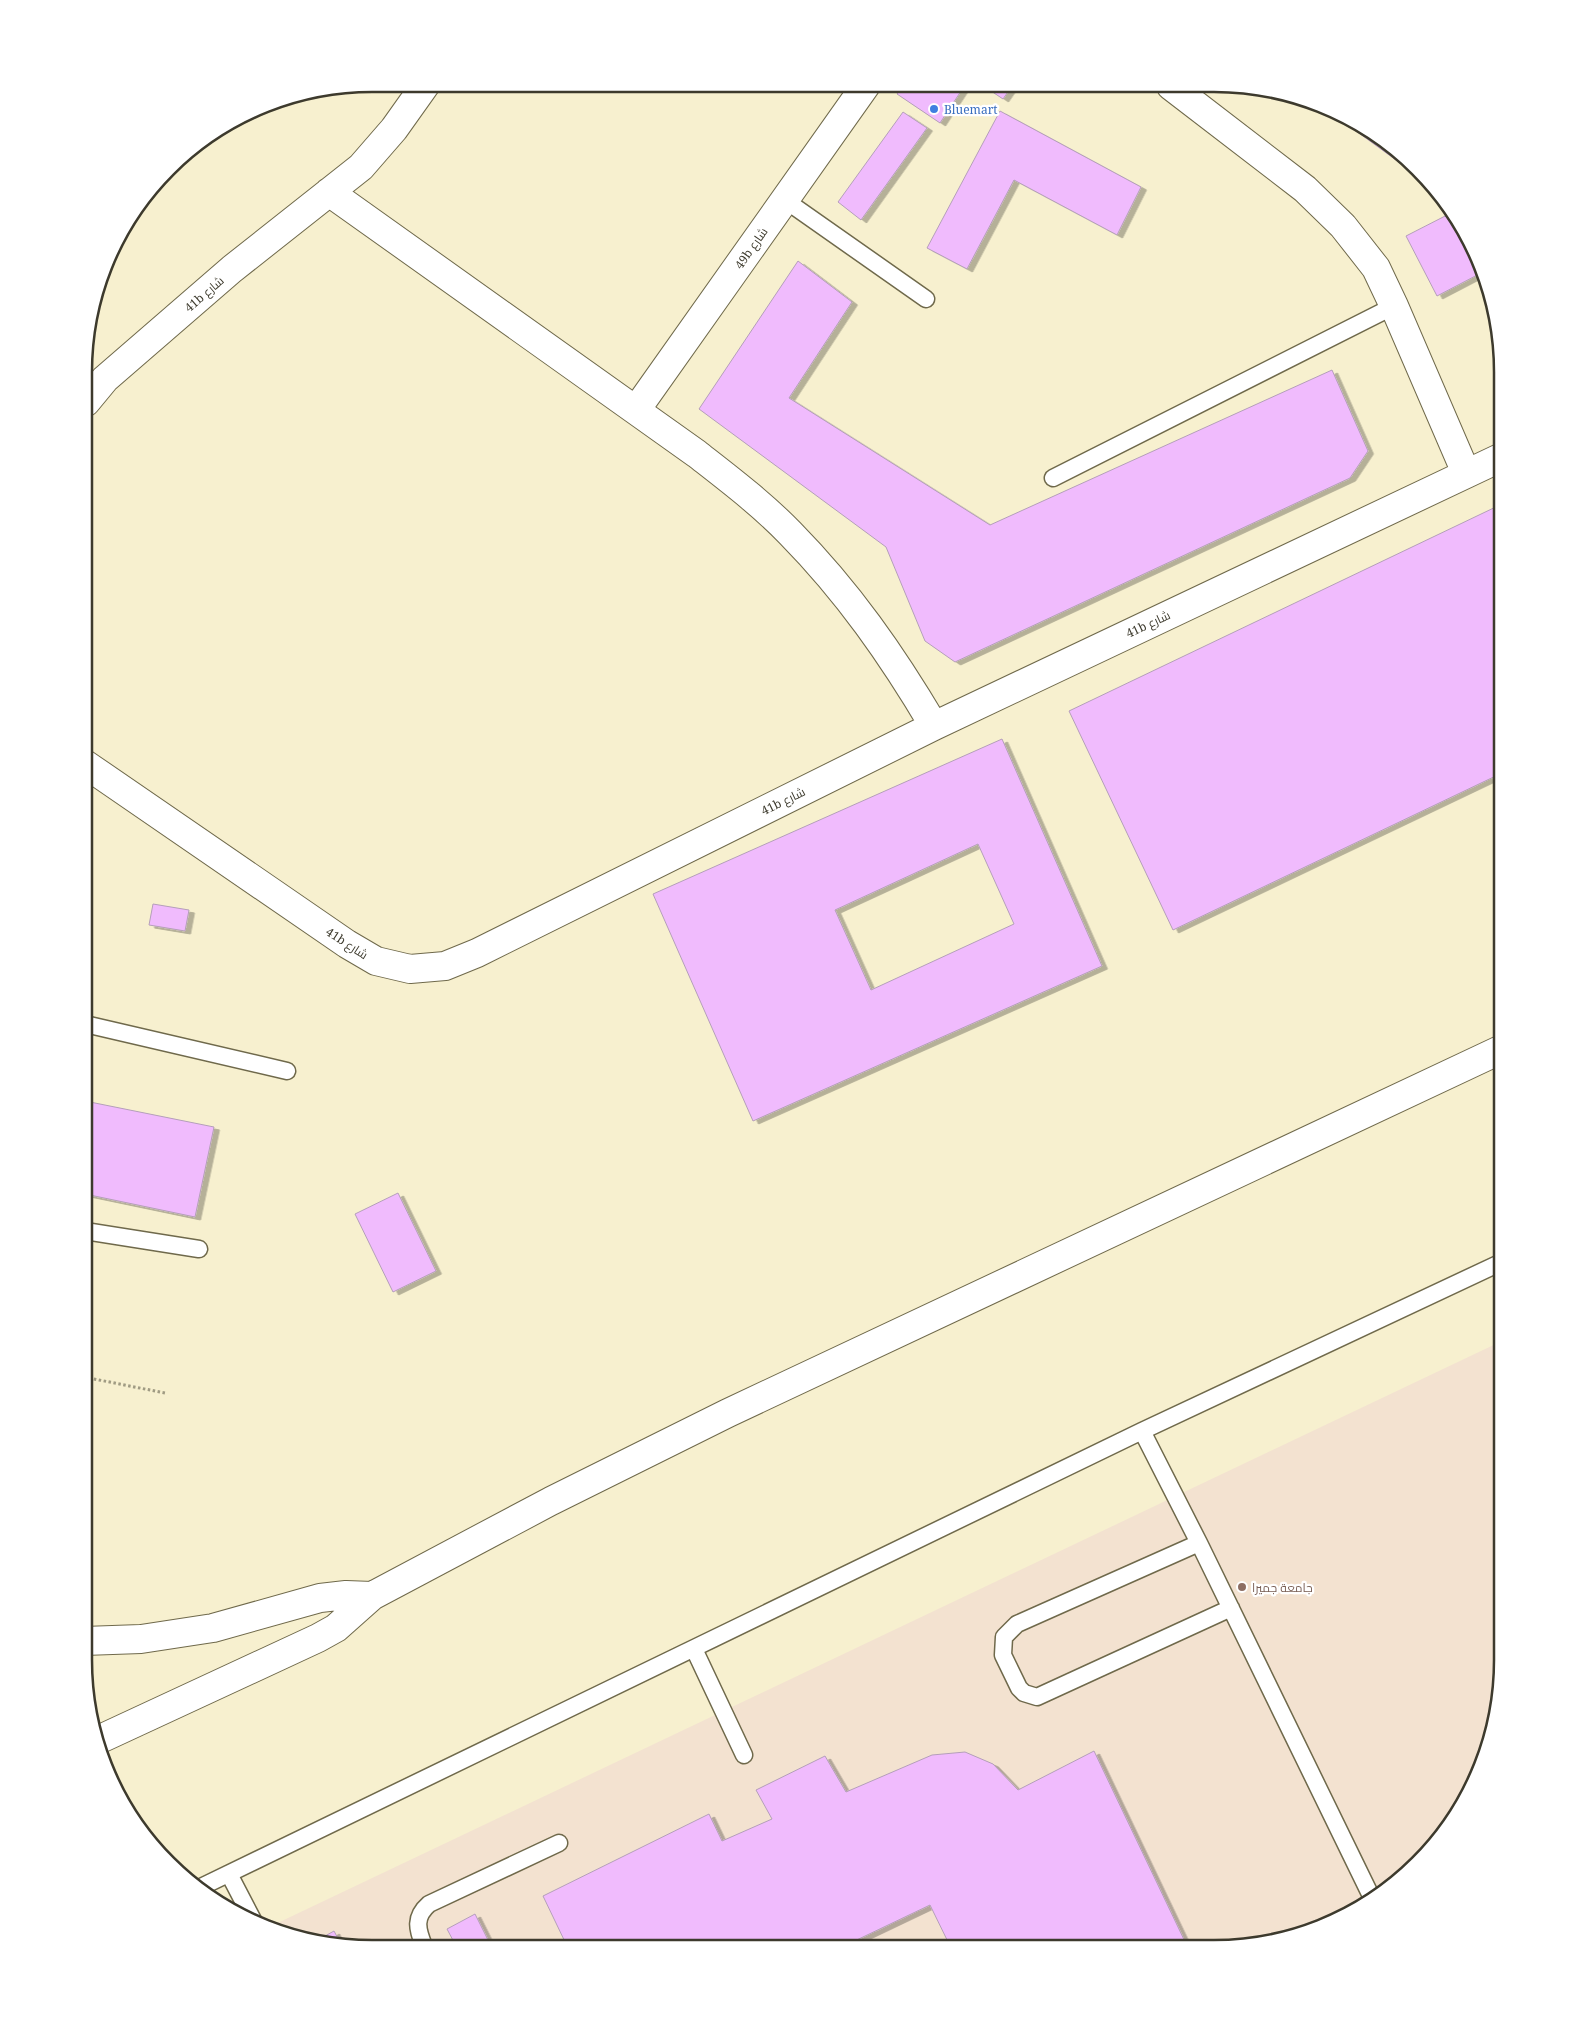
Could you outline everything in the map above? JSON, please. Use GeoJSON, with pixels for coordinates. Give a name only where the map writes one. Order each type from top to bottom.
{"type":"FeatureCollection","features":[{"type":"Feature","properties":{"kind":"street","name":"41b شارع"},"geometry":{"type":"LineString","coordinates":[[92,395],[105,380],[232,269],[361,167],[394,129],[420,92]]}},
{"type":"Feature","properties":{"kind":"street","name":"49b شارع"},"geometry":{"type":"LineString","coordinates":[[636,410],[861,92]]}},
{"type":"Feature","properties":{"kind":"street"},"geometry":{"type":"LineString","coordinates":[[1178,92],[1305,189],[1343,226],[1376,268],[1466,473]]}},
{"type":"Feature","properties":{"kind":"street"},"geometry":{"type":"LineString","coordinates":[[329,192],[636,410],[744,491],[795,538],[831,576],[869,624],[903,674],[934,726]]}},
{"type":"Feature","properties":{"kind":"street","name":"41b شارع"},"geometry":{"type":"LineString","coordinates":[[92,769],[347,944],[376,961],[410,969],[445,966],[477,953],[934,726],[1494,461]]}},
{"type":"Feature","properties":{"kind":"street"},"geometry":{"type":"LineString","coordinates":[[104,1737],[318,1638],[336,1628],[372,1596],[551,1501],[728,1413],[1494,1053]]}},
{"type":"Feature","properties":{"kind":"street"},"geometry":{"type":"LineString","coordinates":[[92,1640],[141,1639],[213,1628],[320,1598],[346,1595],[372,1596]]}},
{"type":"Feature","properties":{"kind":"lane"},"geometry":{"type":"LineString","coordinates":[[785,200],[926,300]]}},
{"type":"Feature","properties":{"kind":"lane"},"geometry":{"type":"LineString","coordinates":[[1053,478],[1394,306]]}},
{"type":"Feature","properties":{"kind":"lane"},"geometry":{"type":"LineString","coordinates":[[92,1026],[287,1071]]}},
{"type":"Feature","properties":{"kind":"lane"},"geometry":{"type":"LineString","coordinates":[[92,1232],[199,1249]]}},
{"type":"Feature","properties":{"kind":"lane"},"geometry":{"type":"LineString","coordinates":[[206,1885],[1142,1431],[1494,1266]]}},
{"type":"Feature","properties":{"kind":"lane"},"geometry":{"type":"LineString","coordinates":[[1142,1431],[1199,1543],[1369,1892]]}},
{"type":"Feature","properties":{"kind":"lane"},"geometry":{"type":"LineString","coordinates":[[1199,1543],[1017,1624],[1004,1637],[1003,1655],[1019,1688],[1024,1693],[1038,1697],[1231,1608]]}},
{"type":"Feature","properties":{"kind":"lane"},"geometry":{"type":"LineString","coordinates":[[694,1649],[744,1754]]}},
{"type":"Feature","properties":{"kind":"lane"},"geometry":{"type":"LineString","coordinates":[[422,1940],[417,1923],[419,1915],[429,1904],[559,1843]]}},
{"type":"Feature","properties":{"kind":"lane"},"geometry":{"type":"LineString","coordinates":[[229,1874],[248,1910]]}},
{"type":"Feature","properties":{"kind":"path"},"geometry":{"type":"LineString","coordinates":[[92,1379],[165,1393]]}},
{"type":"Feature","properties":{"kind":"shaded area","name":"جامعة جميرا"},"geometry":{"type":"Polygon","coordinates":[[[1494,1345],[1494,1659],[1491,1696],[1484,1732],[1465,1783],[1436,1830],[1384,1882],[1337,1911],[1286,1930],[1250,1937],[1213,1940],[373,1940],[318,1934],[278,1923],[1494,1345]]]}},
{"type":"Feature","properties":{"kind":"building","name":"Bluemart"},"geometry":{"type":"Polygon","coordinates":[[[898,92],[960,92],[940,123],[897,94],[898,92]]]}},
{"type":"Feature","properties":{"kind":"building"},"geometry":{"type":"Polygon","coordinates":[[[992,92],[1008,92],[1003,99],[992,92]]]}},
{"type":"Feature","properties":{"kind":"building"},"geometry":{"type":"Polygon","coordinates":[[[1000,111],[1141,187],[1117,235],[1014,180],[967,269],[927,248],[1000,111]]]}},
{"type":"Feature","properties":{"kind":"building"},"geometry":{"type":"Polygon","coordinates":[[[903,112],[927,128],[861,220],[838,202],[903,112]]]}},
{"type":"Feature","properties":{"kind":"building"},"geometry":{"type":"Polygon","coordinates":[[[1365,138],[1384,150],[1394,159],[1365,138]]]}},
{"type":"Feature","properties":{"kind":"building"},"geometry":{"type":"Polygon","coordinates":[[[1445,216],[1465,249],[1476,276],[1437,296],[1406,236],[1445,216]]]}},
{"type":"Feature","properties":{"kind":"building"},"geometry":{"type":"Polygon","coordinates":[[[798,261],[852,302],[789,398],[990,525],[1332,370],[1368,451],[1350,478],[955,662],[925,641],[886,547],[699,409],[798,261]]]}},
{"type":"Feature","properties":{"kind":"building"},"geometry":{"type":"Polygon","coordinates":[[[1494,508],[1494,777],[1173,930],[1069,711],[1494,508]]]}},
{"type":"Feature","properties":{"kind":"building"},"geometry":{"type":"Polygon","coordinates":[[[1002,739],[1102,966],[753,1121],[653,894],[1002,739]],[[978,844],[835,910],[871,990],[1014,924],[978,844]]]}},
{"type":"Feature","properties":{"kind":"building"},"geometry":{"type":"Polygon","coordinates":[[[153,904],[189,910],[185,931],[149,925],[153,904]]]}},
{"type":"Feature","properties":{"kind":"building"},"geometry":{"type":"Polygon","coordinates":[[[92,1102],[214,1127],[195,1217],[92,1195],[92,1102]]]}},
{"type":"Feature","properties":{"kind":"building"},"geometry":{"type":"Polygon","coordinates":[[[398,1193],[436,1271],[393,1292],[355,1214],[398,1193]]]}},
{"type":"Feature","properties":{"kind":"building"},"geometry":{"type":"Polygon","coordinates":[[[1094,1751],[1184,1940],[947,1940],[930,1905],[857,1940],[564,1940],[543,1896],[709,1814],[722,1841],[772,1819],[756,1790],[825,1756],[846,1792],[932,1755],[965,1752],[993,1764],[1018,1790],[1094,1751]]]}},
{"type":"Feature","properties":{"kind":"building"},"geometry":{"type":"Polygon","coordinates":[[[475,1914],[488,1940],[453,1940],[447,1929],[475,1914]]]}},
{"type":"Feature","properties":{"kind":"building"},"geometry":{"type":"Polygon","coordinates":[[[334,1931],[337,1937],[336,1937],[326,1935],[334,1931]]]}},
{"type":"Feature","properties":{"kind":"place","name":"Bluemart"},"geometry":{"type":"Point","coordinates":[934,109]}},
{"type":"Feature","properties":{"kind":"place","name":"جامعة جميرا"},"geometry":{"type":"Point","coordinates":[1242,1587]}}]}
